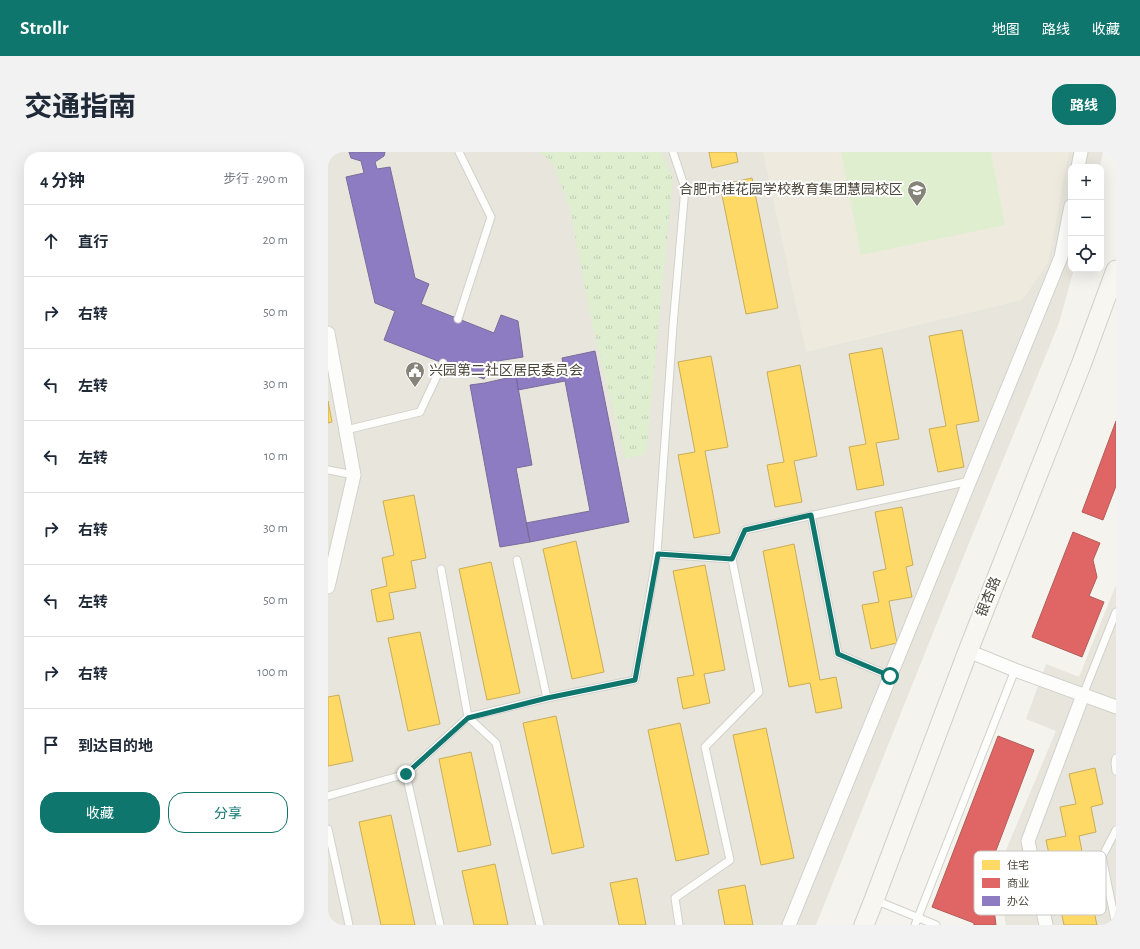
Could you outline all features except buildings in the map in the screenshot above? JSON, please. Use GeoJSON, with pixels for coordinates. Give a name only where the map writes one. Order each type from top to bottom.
{"type":"FeatureCollection","features":[{"type":"Feature","properties":{"kind":"street"},"geometry":{"type":"LineString","coordinates":[[1079,164],[1081,152]]}},
{"type":"Feature","properties":{"kind":"street"},"geometry":{"type":"LineString","coordinates":[[789,925],[1061,257],[1068,221]]}},
{"type":"Feature","properties":{"kind":"street","name":"银杏路"},"geometry":{"type":"LineString","coordinates":[[864,925],[968,651],[1075,380],[1116,270]]}},
{"type":"Feature","properties":{"kind":"street"},"geometry":{"type":"LineString","coordinates":[[328,333],[354,475],[328,587]]}},
{"type":"Feature","properties":{"kind":"street"},"geometry":{"type":"LineString","coordinates":[[968,651],[1116,707]]}},
{"type":"Feature","properties":{"kind":"street"},"geometry":{"type":"LineString","coordinates":[[1030,851],[1028,841],[1083,695]]}},
{"type":"Feature","properties":{"kind":"street"},"geometry":{"type":"LineString","coordinates":[[1044,915],[1046,925]]}},
{"type":"Feature","properties":{"kind":"lane"},"geometry":{"type":"LineString","coordinates":[[458,319],[491,217],[459,152]]}},
{"type":"Feature","properties":{"kind":"lane"},"geometry":{"type":"LineString","coordinates":[[328,796],[406,774],[468,718],[547,698],[635,680],[658,554],[673,326],[685,188],[673,152]]}},
{"type":"Feature","properties":{"kind":"lane"},"geometry":{"type":"LineString","coordinates":[[346,430],[420,412],[443,363]]}},
{"type":"Feature","properties":{"kind":"lane"},"geometry":{"type":"LineString","coordinates":[[328,470],[354,475]]}},
{"type":"Feature","properties":{"kind":"lane"},"geometry":{"type":"LineString","coordinates":[[679,925],[675,898],[730,860],[705,747],[759,692],[732,559],[745,530],[970,481]]}},
{"type":"Feature","properties":{"kind":"lane"},"geometry":{"type":"LineString","coordinates":[[811,515],[838,654],[890,676]]}},
{"type":"Feature","properties":{"kind":"lane"},"geometry":{"type":"LineString","coordinates":[[658,554],[732,559]]}},
{"type":"Feature","properties":{"kind":"lane"},"geometry":{"type":"LineString","coordinates":[[517,560],[547,698]]}},
{"type":"Feature","properties":{"kind":"lane"},"geometry":{"type":"LineString","coordinates":[[441,569],[468,718],[496,743],[540,925]]}},
{"type":"Feature","properties":{"kind":"lane"},"geometry":{"type":"LineString","coordinates":[[1083,695],[1116,612]]}},
{"type":"Feature","properties":{"kind":"lane"},"geometry":{"type":"LineString","coordinates":[[915,925],[1015,670]]}},
{"type":"Feature","properties":{"kind":"lane"},"geometry":{"type":"LineString","coordinates":[[1116,758],[1114,763],[1116,771]]}},
{"type":"Feature","properties":{"kind":"lane"},"geometry":{"type":"LineString","coordinates":[[406,774],[440,925]]}},
{"type":"Feature","properties":{"kind":"lane"},"geometry":{"type":"LineString","coordinates":[[328,829],[349,925]]}},
{"type":"Feature","properties":{"kind":"lane"},"geometry":{"type":"LineString","coordinates":[[1105,851],[1116,830]]}},
{"type":"Feature","properties":{"kind":"lane"},"geometry":{"type":"LineString","coordinates":[[1106,876],[1116,925]]}},
{"type":"Feature","properties":{"kind":"lane"},"geometry":{"type":"LineString","coordinates":[[874,900],[936,925]]}},
{"type":"Feature","properties":{"kind":"shaded area"},"geometry":{"type":"Polygon","coordinates":[[[328,152],[1103,152],[1101,164],[1068,164],[1068,272],[1073,272],[1059,323],[816,925],[328,925],[328,152]]]}},
{"type":"Feature","properties":{"kind":"shaded area","name":"合肥市桂花园学校教育集团慧园校区"},"geometry":{"type":"Polygon","coordinates":[[[763,152],[1069,152],[1048,263],[1022,300],[806,352],[763,152]]]}},
{"type":"Feature","properties":{"kind":"shaded area"},"geometry":{"type":"Polygon","coordinates":[[[1116,585],[1116,925],[1006,925],[1004,915],[1106,915],[1106,851],[1006,851],[1056,731],[1026,719],[1046,664],[1079,677],[1116,585]]]}},
{"type":"Feature","properties":{"kind":"green space"},"geometry":{"type":"Polygon","coordinates":[[[540,152],[661,152],[673,178],[646,454],[625,459],[592,324],[570,209],[553,163],[540,152]]]}},
{"type":"Feature","properties":{"kind":"green space"},"geometry":{"type":"Polygon","coordinates":[[[841,152],[991,152],[1005,225],[861,255],[841,152]]]}},
{"type":"Feature","properties":{"kind":"place","name":"合肥市桂花园学校教育集团慧园校区"},"geometry":{"type":"Point","coordinates":[917,207]}},
{"type":"Feature","properties":{"kind":"place","name":"兴园第二社区居民委员会"},"geometry":{"type":"Point","coordinates":[415,388]}},
{"type":"Feature","properties":{"kind":"route"},"geometry":{"type":"LineString","coordinates":[[406,774],[468,718],[547,698],[635,680],[658,554],[732,559],[745,530],[811,515],[838,654],[890,676]]}}]}
